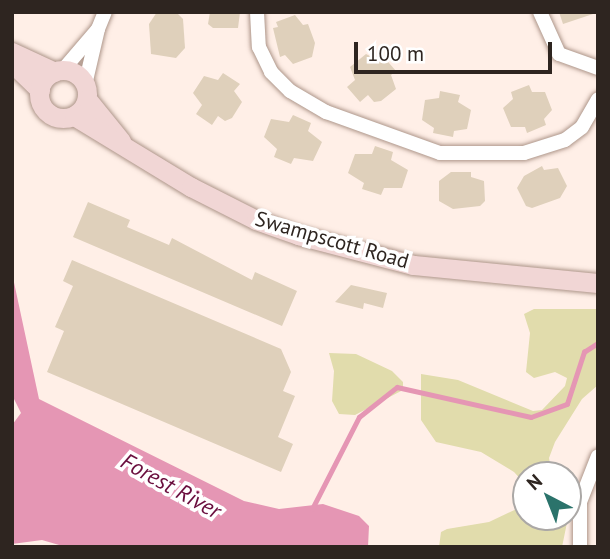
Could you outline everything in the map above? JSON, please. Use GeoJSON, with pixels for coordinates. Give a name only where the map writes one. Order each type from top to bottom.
{"type":"FeatureCollection","features":[{"type":"Feature","properties":{"kind":"street"},"geometry":{"type":"LineString","coordinates":[[12,63],[40,90],[48,112],[60,118],[74,116],[86,92],[98,29],[106,12]]}},
{"type":"Feature","properties":{"kind":"street"},"geometry":{"type":"LineString","coordinates":[[257,12],[259,47],[271,72],[290,91],[326,112],[440,153],[524,153],[565,140],[587,122],[598,99]]}},
{"type":"Feature","properties":{"kind":"street"},"geometry":{"type":"LineString","coordinates":[[540,12],[559,54],[598,68]]}},
{"type":"Feature","properties":{"kind":"street"},"geometry":{"type":"LineString","coordinates":[[40,90],[98,29]]}},
{"type":"Feature","properties":{"kind":"street"},"geometry":{"type":"LineString","coordinates":[[12,52],[58,71],[75,74],[86,92]]}},
{"type":"Feature","properties":{"kind":"street","name":"Swampscott Road"},"geometry":{"type":"LineString","coordinates":[[86,92],[126,147]]}},
{"type":"Feature","properties":{"kind":"street","name":"Swampscott Road"},"geometry":{"type":"LineString","coordinates":[[74,116],[256,220],[339,247],[412,265],[598,283]]}},
{"type":"Feature","properties":{"kind":"street"},"geometry":{"type":"LineString","coordinates":[[580,547],[580,502],[598,456]]}},
{"type":"Feature","properties":{"kind":"shaded area"},"geometry":{"type":"Polygon","coordinates":[[[534,309],[598,309],[598,385],[582,399],[555,442],[550,461],[512,461],[512,471],[481,452],[436,442],[421,420],[421,374],[458,380],[533,411],[542,410],[565,386],[567,378],[555,372],[534,378],[526,372],[530,333],[524,314],[534,309]]]}},
{"type":"Feature","properties":{"kind":"shaded area"},"geometry":{"type":"Polygon","coordinates":[[[329,353],[356,354],[392,371],[403,382],[403,390],[355,415],[339,414],[332,401],[334,371],[329,353]]]}},
{"type":"Feature","properties":{"kind":"shaded area"},"geometry":{"type":"Polygon","coordinates":[[[512,511],[512,531],[565,531],[562,547],[439,547],[441,532],[447,529],[489,522],[512,511]]]}},
{"type":"Feature","properties":{"kind":"water"},"geometry":{"type":"Polygon","coordinates":[[[12,273],[39,399],[244,501],[279,509],[323,504],[359,516],[369,526],[368,547],[66,547],[42,540],[12,544],[12,425],[21,413],[12,395],[12,273]]]}},
{"type":"Feature","properties":{"kind":"building"},"geometry":{"type":"Polygon","coordinates":[[[157,12],[178,14],[183,19],[185,48],[176,58],[151,54],[149,24],[157,12]]]}},
{"type":"Feature","properties":{"kind":"building"},"geometry":{"type":"Polygon","coordinates":[[[210,12],[240,12],[238,28],[213,28],[208,24],[210,12]]]}},
{"type":"Feature","properties":{"kind":"building"},"geometry":{"type":"Polygon","coordinates":[[[559,12],[593,12],[593,14],[563,24],[559,12]]]}},
{"type":"Feature","properties":{"kind":"building"},"geometry":{"type":"Polygon","coordinates":[[[295,15],[303,25],[308,24],[315,43],[312,57],[293,64],[285,55],[280,57],[273,28],[278,27],[276,22],[295,15]]]}},
{"type":"Feature","properties":{"kind":"building"},"geometry":{"type":"Polygon","coordinates":[[[366,54],[378,60],[383,56],[396,71],[391,75],[396,89],[381,101],[374,102],[368,95],[360,102],[347,87],[355,80],[350,67],[366,54]]]}},
{"type":"Feature","properties":{"kind":"building"},"geometry":{"type":"Polygon","coordinates":[[[223,73],[240,84],[234,91],[242,102],[232,118],[225,121],[218,116],[212,125],[196,114],[202,105],[193,93],[204,76],[218,80],[223,73]]]}},
{"type":"Feature","properties":{"kind":"building"},"geometry":{"type":"Polygon","coordinates":[[[529,85],[532,92],[545,92],[552,110],[544,119],[546,125],[527,133],[525,127],[511,127],[503,108],[513,99],[511,92],[529,85]]]}},
{"type":"Feature","properties":{"kind":"building"},"geometry":{"type":"Polygon","coordinates":[[[440,91],[460,95],[458,102],[471,110],[467,129],[454,131],[453,137],[433,133],[434,128],[422,120],[425,100],[439,98],[440,91]]]}},
{"type":"Feature","properties":{"kind":"building"},"geometry":{"type":"Polygon","coordinates":[[[293,115],[311,123],[308,131],[322,142],[313,161],[294,158],[291,164],[274,157],[277,149],[264,137],[271,119],[289,122],[293,115]]]}},
{"type":"Feature","properties":{"kind":"building"},"geometry":{"type":"Polygon","coordinates":[[[375,146],[393,152],[391,160],[408,170],[402,188],[384,188],[381,195],[362,189],[364,183],[348,173],[355,154],[372,154],[375,146]]]}},
{"type":"Feature","properties":{"kind":"building"},"geometry":{"type":"Polygon","coordinates":[[[542,166],[544,170],[558,168],[567,186],[560,198],[532,208],[526,206],[517,188],[524,176],[542,166]]]}},
{"type":"Feature","properties":{"kind":"building"},"geometry":{"type":"Polygon","coordinates":[[[451,172],[471,172],[471,177],[484,181],[485,201],[480,206],[453,209],[439,201],[439,181],[451,172]]]}},
{"type":"Feature","properties":{"kind":"building"},"geometry":{"type":"Polygon","coordinates":[[[88,202],[130,220],[127,227],[169,245],[172,238],[252,280],[255,272],[297,291],[282,326],[73,237],[88,202]]]}},
{"type":"Feature","properties":{"kind":"building"},"geometry":{"type":"Polygon","coordinates":[[[72,260],[281,349],[291,372],[283,391],[295,396],[278,437],[293,444],[281,472],[47,372],[64,331],[55,327],[73,286],[63,281],[72,260]]]}},
{"type":"Feature","properties":{"kind":"building"},"geometry":{"type":"Polygon","coordinates":[[[351,285],[387,293],[383,308],[364,303],[363,309],[335,302],[351,285]]]}},
{"type":"Feature","properties":{"kind":"waterway","name":"Forest River"},"geometry":{"type":"LineString","coordinates":[[312,509],[359,417],[397,387],[531,417],[567,404],[584,352],[598,343]]}}]}
